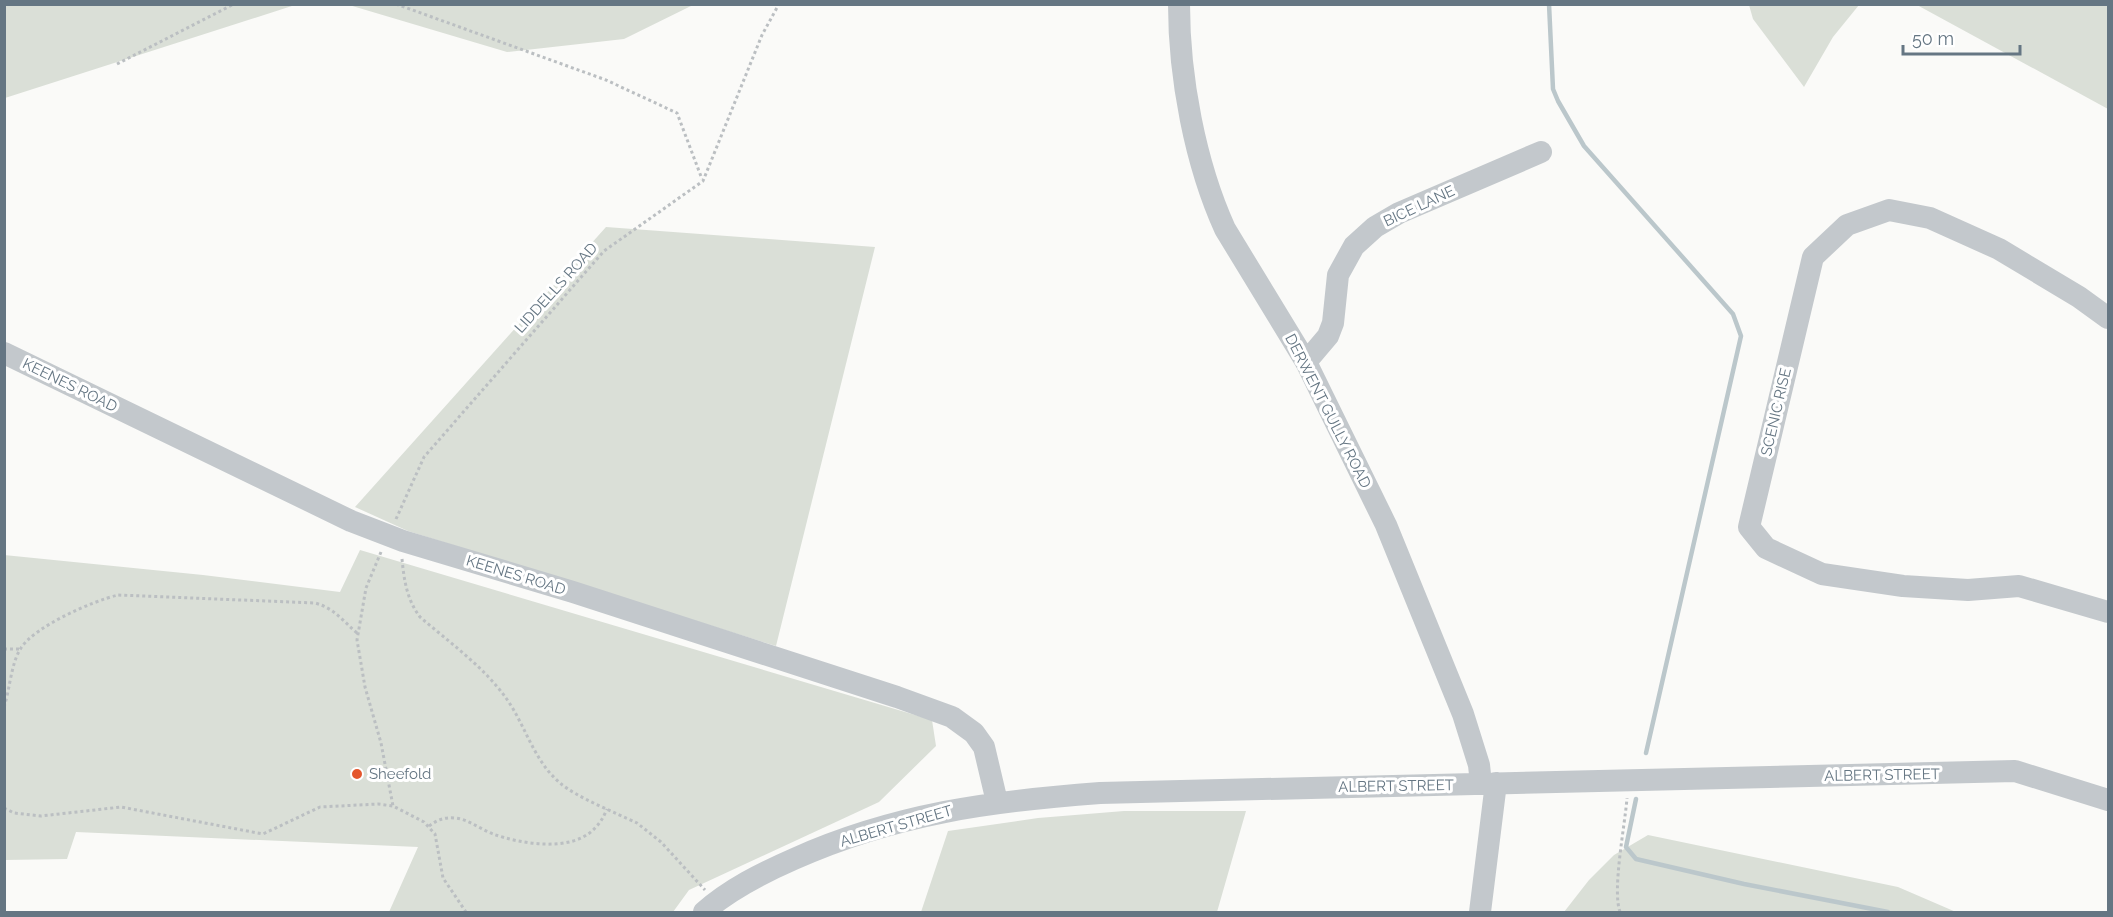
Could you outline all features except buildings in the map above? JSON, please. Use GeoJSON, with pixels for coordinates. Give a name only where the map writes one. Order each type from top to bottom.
{"type":"FeatureCollection","features":[{"type":"Feature","properties":{"kind":"street","name":"DERWENT GULLY ROAD"},"geometry":{"type":"LineString","coordinates":[[1179,4],[1179,37],[1196,146],[1215,207],[1225,230],[1306,362],[1386,525],[1463,714],[1479,765],[1489,783],[1480,912]]}},
{"type":"Feature","properties":{"kind":"street","name":"BICE LANE"},"geometry":{"type":"LineString","coordinates":[[1306,362],[1328,336],[1333,323],[1338,275],[1354,246],[1375,227],[1399,213],[1541,152]]}},
{"type":"Feature","properties":{"kind":"street","name":"SCENIC RISE"},"geometry":{"type":"LineString","coordinates":[[2109,318],[2079,297],[1999,249],[1930,218],[1889,210],[1847,225],[1813,257],[1749,527],[1766,548],[1822,574],[1903,586],[1968,590],[2019,586],[2109,612]]}},
{"type":"Feature","properties":{"kind":"street","name":"KEENES ROAD"},"geometry":{"type":"LineString","coordinates":[[4,353],[351,521],[394,538],[584,596],[897,697],[952,717],[974,733],[984,747],[997,802]]}},
{"type":"Feature","properties":{"kind":"street","name":"ALBERT STREET"},"geometry":{"type":"LineString","coordinates":[[710,908],[760,875],[826,846],[909,819],[997,802],[1100,793],[2015,771],[2109,801]]}},
{"type":"Feature","properties":{"kind":"path"},"geometry":{"type":"LineString","coordinates":[[117,64],[234,4]]}},
{"type":"Feature","properties":{"kind":"path"},"geometry":{"type":"LineString","coordinates":[[396,4],[606,80],[676,113],[703,181]]}},
{"type":"Feature","properties":{"kind":"path"},"geometry":{"type":"LineString","coordinates":[[703,181],[762,34],[779,4]]}},
{"type":"Feature","properties":{"kind":"path","name":"LIDDELLS ROAD"},"geometry":{"type":"LineString","coordinates":[[357,633],[366,588],[394,538],[424,457],[604,251],[703,181]]}},
{"type":"Feature","properties":{"kind":"path"},"geometry":{"type":"LineString","coordinates":[[394,538],[413,608],[494,683],[507,699],[534,752],[551,775],[562,785],[648,831],[678,860],[710,908]]}},
{"type":"Feature","properties":{"kind":"path"},"geometry":{"type":"LineString","coordinates":[[4,707],[20,649],[35,634],[101,599],[118,595],[315,603],[334,611],[357,633],[366,687],[381,743],[393,806]]}},
{"type":"Feature","properties":{"kind":"path"},"geometry":{"type":"LineString","coordinates":[[4,650],[20,649]]}},
{"type":"Feature","properties":{"kind":"path"},"geometry":{"type":"LineString","coordinates":[[1615,912],[1629,781]]}},
{"type":"Feature","properties":{"kind":"path"},"geometry":{"type":"LineString","coordinates":[[4,808],[14,813],[41,816],[121,807],[263,834],[320,807],[378,804],[393,806],[429,826],[435,834],[443,878],[466,912]]}},
{"type":"Feature","properties":{"kind":"path"},"geometry":{"type":"LineString","coordinates":[[429,826],[445,818],[463,819],[493,833],[544,845],[582,838],[594,830],[608,808]]}},
{"type":"Feature","properties":{"kind":"path"},"geometry":{"type":"LineString","coordinates":[[1617,906],[1620,912]]}},
{"type":"Feature","properties":{"kind":"shaded area"},"geometry":{"type":"Polygon","coordinates":[[[5,4],[295,4],[295,5],[5,98],[5,4]]]}},
{"type":"Feature","properties":{"kind":"shaded area"},"geometry":{"type":"Polygon","coordinates":[[[1749,4],[1859,5],[1833,37],[1804,87],[1753,19],[1749,4]]]}},
{"type":"Feature","properties":{"kind":"shaded area"},"geometry":{"type":"Polygon","coordinates":[[[349,5],[693,5],[624,39],[507,52],[349,5]]]}},
{"type":"Feature","properties":{"kind":"shaded area"},"geometry":{"type":"Polygon","coordinates":[[[1917,5],[2108,5],[2108,109],[1917,5]]]}},
{"type":"Feature","properties":{"kind":"shaded area"},"geometry":{"type":"Polygon","coordinates":[[[606,227],[875,247],[776,646],[408,531],[355,507],[606,227]]]}},
{"type":"Feature","properties":{"kind":"shaded area"},"geometry":{"type":"Polygon","coordinates":[[[360,550],[932,720],[936,746],[879,802],[689,890],[673,912],[389,912],[418,847],[76,832],[67,859],[5,860],[4,555],[203,575],[340,592],[360,550]]]}},
{"type":"Feature","properties":{"kind":"shaded area"},"geometry":{"type":"Polygon","coordinates":[[[1124,811],[1246,811],[1217,912],[921,912],[948,831],[1038,818],[1124,811]]]}},
{"type":"Feature","properties":{"kind":"shaded area"},"geometry":{"type":"Polygon","coordinates":[[[1648,835],[1898,887],[1956,912],[1564,912],[1589,880],[1614,855],[1648,835]]]}},
{"type":"Feature","properties":{"kind":"waterway"},"geometry":{"type":"LineString","coordinates":[[1549,4],[1553,89],[1584,146],[1733,314],[1741,336],[1646,753]]}},
{"type":"Feature","properties":{"kind":"waterway"},"geometry":{"type":"LineString","coordinates":[[1636,799],[1626,847],[1636,859],[1744,884],[1888,912]]}},
{"type":"Feature","properties":{"kind":"place","name":"Sheefold"},"geometry":{"type":"Point","coordinates":[357,774]}}]}
